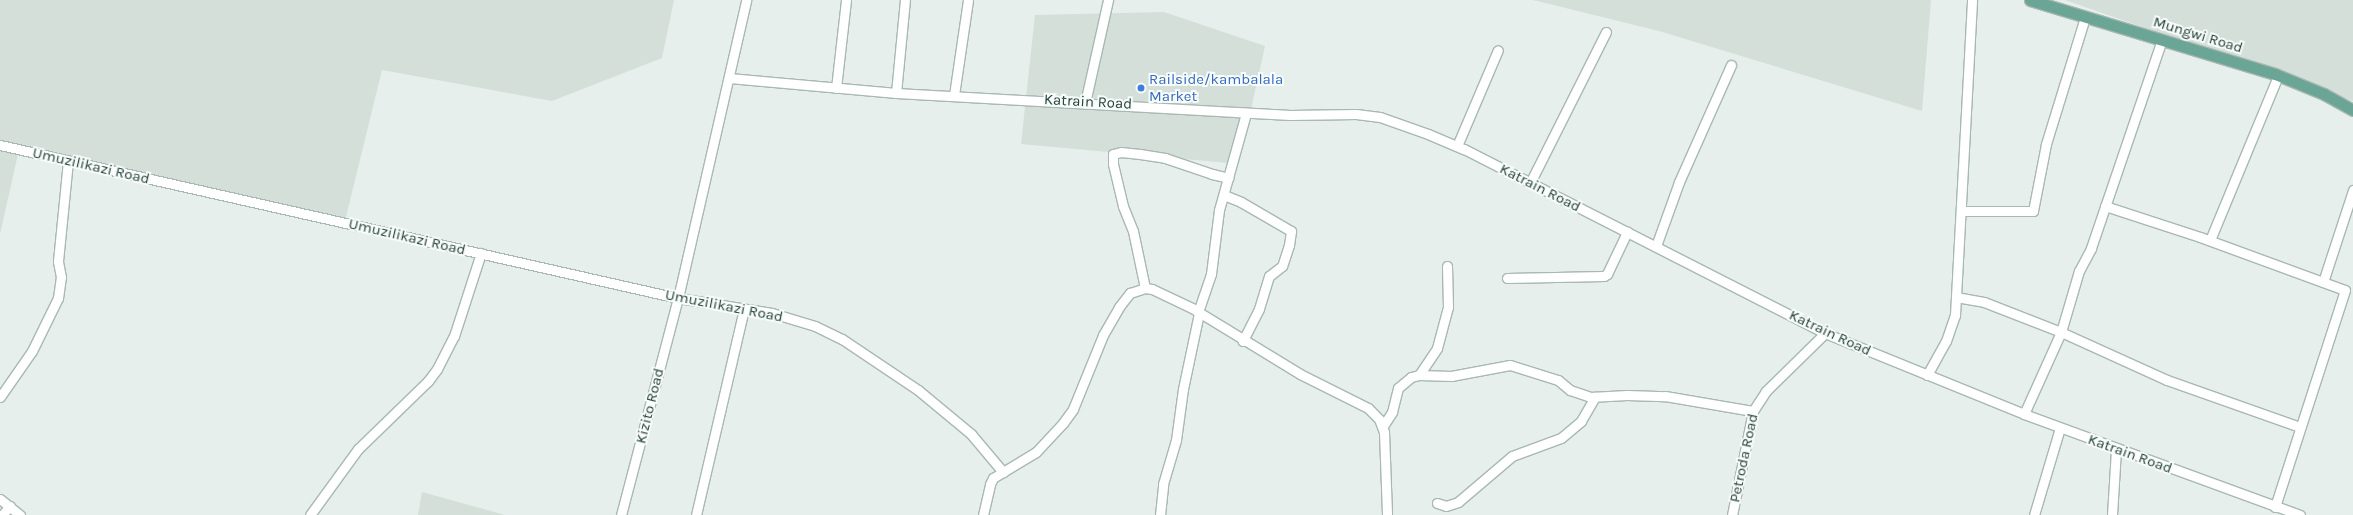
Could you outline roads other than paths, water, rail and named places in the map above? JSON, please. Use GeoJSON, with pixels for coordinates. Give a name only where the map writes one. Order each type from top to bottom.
{"type":"FeatureCollection","features":[{"type":"Feature","properties":{"kind":"main road","name":"Mungwi Road"},"geometry":{"type":"LineString","coordinates":[[2030,0],[2278,76],[2324,94],[2353,110]]}},
{"type":"Feature","properties":{"kind":"main road","name":"Mungwi Road"},"geometry":{"type":"LineString","coordinates":[[2049,0],[2284,71],[2328,89],[2353,103]]}},
{"type":"Feature","properties":{"kind":"street","name":"Kizito Road"},"geometry":{"type":"LineString","coordinates":[[621,515],[678,298],[746,0]]}},
{"type":"Feature","properties":{"kind":"street"},"geometry":{"type":"LineString","coordinates":[[836,88],[846,0]]}},
{"type":"Feature","properties":{"kind":"street"},"geometry":{"type":"LineString","coordinates":[[896,93],[905,0]]}},
{"type":"Feature","properties":{"kind":"street"},"geometry":{"type":"LineString","coordinates":[[954,95],[968,0]]}},
{"type":"Feature","properties":{"kind":"street"},"geometry":{"type":"LineString","coordinates":[[1085,103],[1108,0]]}},
{"type":"Feature","properties":{"kind":"street"},"geometry":{"type":"LineString","coordinates":[[1928,375],[1952,326],[1956,298],[1972,0]]}},
{"type":"Feature","properties":{"kind":"street"},"geometry":{"type":"LineString","coordinates":[[1961,212],[2033,210],[2046,144],[2085,17]]}},
{"type":"Feature","properties":{"kind":"street"},"geometry":{"type":"LineString","coordinates":[[1530,183],[1606,32]]}},
{"type":"Feature","properties":{"kind":"street"},"geometry":{"type":"LineString","coordinates":[[2024,414],[2061,332],[2079,271],[2091,248],[2162,40]]}},
{"type":"Feature","properties":{"kind":"street"},"geometry":{"type":"LineString","coordinates":[[1458,146],[1498,50]]}},
{"type":"Feature","properties":{"kind":"street"},"geometry":{"type":"LineString","coordinates":[[1656,246],[1679,182],[1731,65]]}},
{"type":"Feature","properties":{"kind":"street"},"geometry":{"type":"LineString","coordinates":[[2210,240],[2278,76]]}},
{"type":"Feature","properties":{"kind":"street","name":"Katrain Road"},"geometry":{"type":"LineString","coordinates":[[729,78],[896,93],[1170,106],[1246,113],[1368,115],[1396,122],[1458,146],[1825,333],[2060,428],[2300,515]]}},
{"type":"Feature","properties":{"kind":"street"},"geometry":{"type":"LineString","coordinates":[[1160,515],[1163,484],[1176,440],[1183,389],[1199,312],[1211,274],[1217,220],[1230,178],[1246,113]]}},
{"type":"Feature","properties":{"kind":"street","name":"Umuzilikazi Road"},"geometry":{"type":"LineString","coordinates":[[0,145],[678,298],[772,313],[815,326],[842,339],[918,390],[971,434],[1003,472]]}},
{"type":"Feature","properties":{"kind":"street"},"geometry":{"type":"LineString","coordinates":[[1145,288],[1133,231],[1124,208],[1112,164],[1113,154],[1127,152],[1165,158],[1212,174],[1230,178]]}},
{"type":"Feature","properties":{"kind":"street"},"geometry":{"type":"LineString","coordinates":[[0,398],[32,351],[58,298],[61,277],[58,261],[68,160]]}},
{"type":"Feature","properties":{"kind":"street"},"geometry":{"type":"LineString","coordinates":[[2323,282],[2353,190]]}},
{"type":"Feature","properties":{"kind":"street"},"geometry":{"type":"LineString","coordinates":[[1224,195],[1291,231],[1291,236],[1282,266],[1269,276],[1259,309],[1243,341]]}},
{"type":"Feature","properties":{"kind":"street"},"geometry":{"type":"LineString","coordinates":[[2105,206],[2210,240],[2345,290],[2275,507]]}},
{"type":"Feature","properties":{"kind":"street"},"geometry":{"type":"LineString","coordinates":[[1507,278],[1604,276],[1607,274],[1627,232]]}},
{"type":"Feature","properties":{"kind":"street"},"geometry":{"type":"LineString","coordinates":[[310,515],[358,449],[428,381],[438,369],[454,336],[481,253]]}},
{"type":"Feature","properties":{"kind":"street"},"geometry":{"type":"LineString","coordinates":[[1419,375],[1437,348],[1448,307],[1447,266]]}},
{"type":"Feature","properties":{"kind":"street"},"geometry":{"type":"LineString","coordinates":[[983,515],[990,484],[993,478],[1036,452],[1063,423],[1073,409],[1103,335],[1118,307],[1130,293],[1145,288],[1152,289],[1199,312],[1243,341],[1300,374],[1368,408],[1383,426],[1386,460],[1386,515]]}},
{"type":"Feature","properties":{"kind":"street"},"geometry":{"type":"LineString","coordinates":[[1956,298],[1984,302],[2061,332],[2167,380],[2300,427]]}},
{"type":"Feature","properties":{"kind":"street"},"geometry":{"type":"LineString","coordinates":[[696,515],[744,308]]}},
{"type":"Feature","properties":{"kind":"street","name":"Petroda Road"},"geometry":{"type":"LineString","coordinates":[[1732,515],[1753,411],[1766,391],[1825,333]]}},
{"type":"Feature","properties":{"kind":"street"},"geometry":{"type":"LineString","coordinates":[[1383,426],[1392,412],[1400,385],[1411,377],[1419,375],[1451,376],[1510,365],[1558,380],[1576,394],[1595,397],[1627,395],[1665,396],[1753,411]]}},
{"type":"Feature","properties":{"kind":"street"},"geometry":{"type":"LineString","coordinates":[[1438,503],[1446,506],[1458,502],[1512,456],[1561,438],[1581,422],[1595,397]]}},
{"type":"Feature","properties":{"kind":"street"},"geometry":{"type":"LineString","coordinates":[[2034,515],[2060,428]]}},
{"type":"Feature","properties":{"kind":"street"},"geometry":{"type":"LineString","coordinates":[[2112,515],[2116,448]]}},
{"type":"Feature","properties":{"kind":"street"},"geometry":{"type":"LineString","coordinates":[[0,499],[20,515]]}},
{"type":"Feature","properties":{"kind":"street"},"geometry":{"type":"LineString","coordinates":[[2,515],[10,506]]}},
{"type":"Feature","properties":{"kind":"place","name":"Railside/kambalala Market"},"geometry":{"type":"Point","coordinates":[1141,88]}}]}
